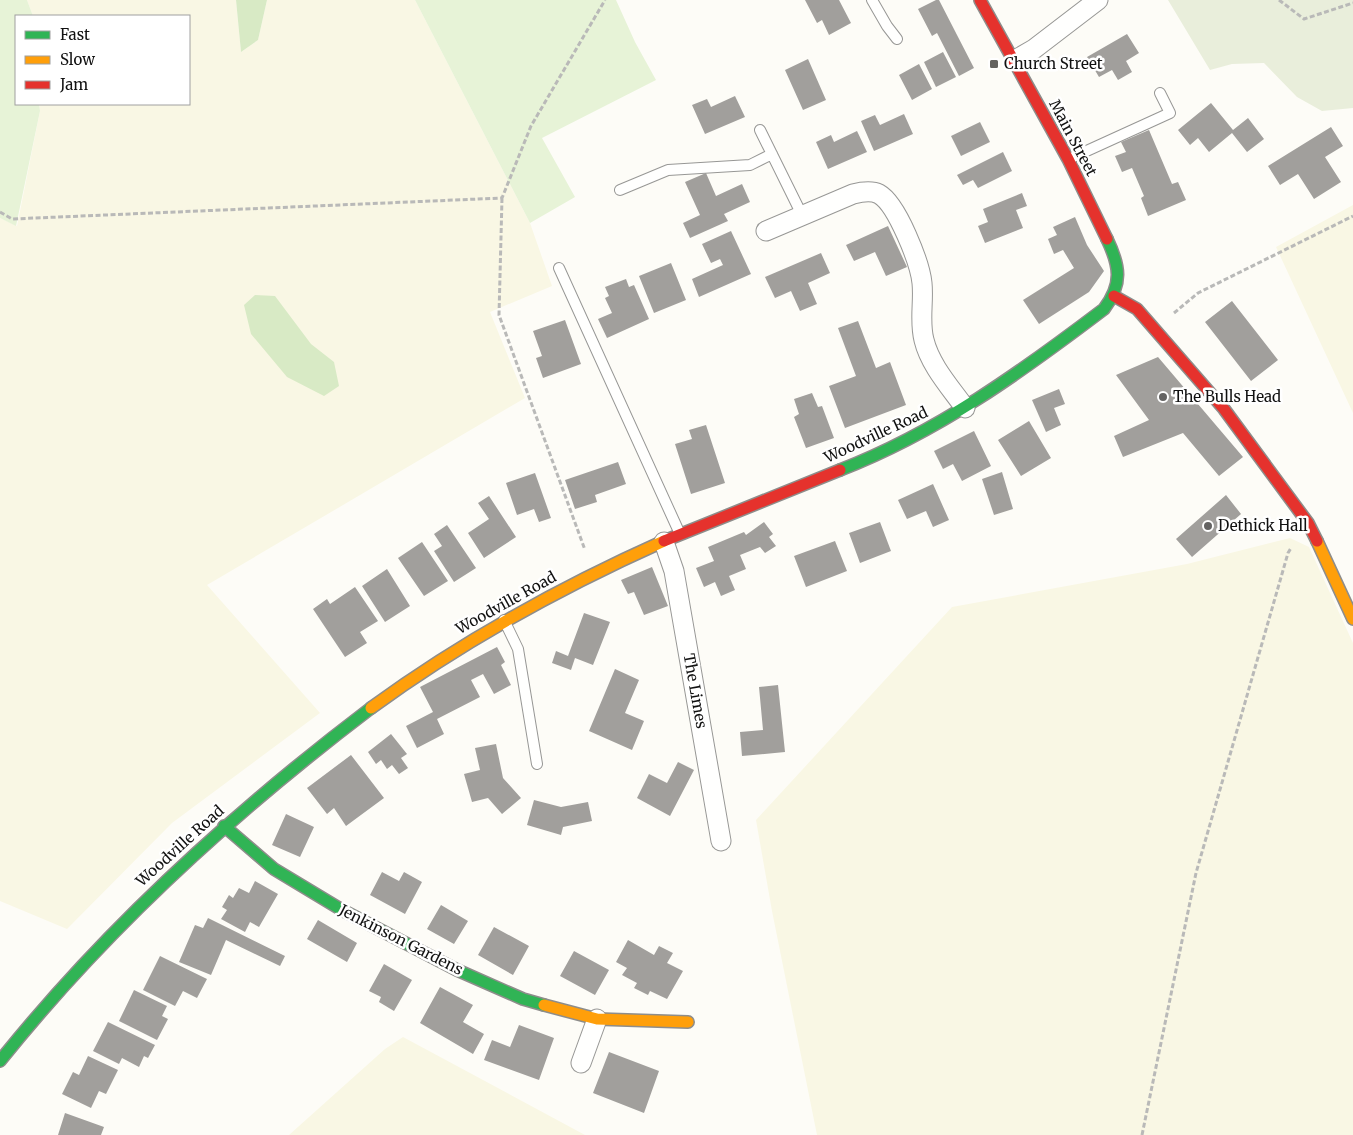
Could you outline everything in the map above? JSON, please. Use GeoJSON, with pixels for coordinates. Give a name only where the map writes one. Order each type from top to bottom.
{"type":"FeatureCollection","features":[{"type":"Feature","properties":{"kind":"main road","name":"Main Street"},"geometry":{"type":"LineString","coordinates":[[980,0],[1015,60],[1068,159],[1116,258],[1118,284],[1114,296]]}},
{"type":"Feature","properties":{"kind":"main road"},"geometry":{"type":"LineString","coordinates":[[1114,296],[1137,309],[1224,409],[1308,523],[1353,619]]}},
{"type":"Feature","properties":{"kind":"main road","name":"Woodville Road"},"geometry":{"type":"LineString","coordinates":[[0,1061],[67,980],[122,921],[224,826],[349,724],[464,642],[593,574],[779,493],[912,439],[965,408],[1104,309],[1114,296]]}},
{"type":"Feature","properties":{"kind":"main road","name":"Jenkinson Gardens"},"geometry":{"type":"LineString","coordinates":[[224,826],[274,869],[342,910],[457,970],[524,999],[597,1020],[688,1022]]}},
{"type":"Feature","properties":{"kind":"street"},"geometry":{"type":"LineString","coordinates":[[1015,60],[1034,49],[1098,0]]}},
{"type":"Feature","properties":{"kind":"street"},"geometry":{"type":"LineString","coordinates":[[766,230],[853,194],[865,192],[879,194],[889,204],[907,240],[922,280],[922,330],[929,354],[965,408]]}},
{"type":"Feature","properties":{"kind":"street","name":"The Limes"},"geometry":{"type":"LineString","coordinates":[[672,539],[674,571],[721,841]]}},
{"type":"Feature","properties":{"kind":"street"},"geometry":{"type":"LineString","coordinates":[[581,1063],[597,1020]]}},
{"type":"Feature","properties":{"kind":"lane"},"geometry":{"type":"LineString","coordinates":[[872,0],[897,39]]}},
{"type":"Feature","properties":{"kind":"lane"},"geometry":{"type":"LineString","coordinates":[[1068,159],[1170,113],[1160,93]]}},
{"type":"Feature","properties":{"kind":"lane"},"geometry":{"type":"LineString","coordinates":[[760,130],[802,215]]}},
{"type":"Feature","properties":{"kind":"lane"},"geometry":{"type":"LineString","coordinates":[[620,190],[668,170],[750,165],[772,154]]}},
{"type":"Feature","properties":{"kind":"lane"},"geometry":{"type":"LineString","coordinates":[[559,268],[672,539]]}},
{"type":"Feature","properties":{"kind":"lane"},"geometry":{"type":"LineString","coordinates":[[504,620],[518,649],[537,764]]}},
{"type":"Feature","properties":{"kind":"path"},"geometry":{"type":"LineString","coordinates":[[593,574],[499,315],[502,198],[530,126],[605,0]]}},
{"type":"Feature","properties":{"kind":"path"},"geometry":{"type":"LineString","coordinates":[[1279,0],[1304,19],[1353,3]]}},
{"type":"Feature","properties":{"kind":"path"},"geometry":{"type":"LineString","coordinates":[[0,212],[12,218],[502,198]]}},
{"type":"Feature","properties":{"kind":"path"},"geometry":{"type":"LineString","coordinates":[[1155,330],[1198,293],[1353,216]]}},
{"type":"Feature","properties":{"kind":"path"},"geometry":{"type":"LineString","coordinates":[[1142,1135],[1196,873],[1288,553],[1308,523]]}},
{"type":"Feature","properties":{"kind":"shaded area"},"geometry":{"type":"Polygon","coordinates":[[[27,0],[236,0],[241,52],[258,40],[267,0],[415,0],[530,223],[552,286],[490,312],[525,398],[207,585],[320,713],[172,823],[67,929],[0,901],[0,218],[17,226],[40,111],[39,105],[190,105],[190,15],[33,15],[27,0]]]}},
{"type":"Feature","properties":{"kind":"shaded area"},"geometry":{"type":"Polygon","coordinates":[[[1353,205],[1353,413],[1276,247],[1353,205]]]}},
{"type":"Feature","properties":{"kind":"shaded area"},"geometry":{"type":"Polygon","coordinates":[[[1290,538],[1309,547],[1353,643],[1353,1135],[817,1135],[772,911],[756,820],[952,607],[1187,564],[1290,538]]]}},
{"type":"Feature","properties":{"kind":"shaded area"},"geometry":{"type":"Polygon","coordinates":[[[403,1037],[585,1135],[289,1135],[385,1049],[403,1037]]]}},
{"type":"Feature","properties":{"kind":"green space"},"geometry":{"type":"Polygon","coordinates":[[[0,0],[27,0],[33,15],[15,15],[15,105],[39,105],[40,111],[16,226],[0,218],[0,0]]]}},
{"type":"Feature","properties":{"kind":"green space"},"geometry":{"type":"Polygon","coordinates":[[[236,0],[267,0],[258,40],[241,52],[236,0]]]}},
{"type":"Feature","properties":{"kind":"green space"},"geometry":{"type":"Polygon","coordinates":[[[415,0],[616,0],[635,42],[656,80],[542,138],[575,197],[530,223],[415,0]]]}},
{"type":"Feature","properties":{"kind":"green space"},"geometry":{"type":"Polygon","coordinates":[[[1168,0],[1353,0],[1353,108],[1322,111],[1297,97],[1264,63],[1232,64],[1210,70],[1168,0]]]}},
{"type":"Feature","properties":{"kind":"green space"},"geometry":{"type":"Polygon","coordinates":[[[255,295],[275,296],[311,344],[334,362],[339,386],[324,396],[287,377],[251,334],[244,305],[255,295]]]}},
{"type":"Feature","properties":{"kind":"building"},"geometry":{"type":"Polygon","coordinates":[[[805,0],[839,0],[851,23],[829,35],[822,20],[817,23],[805,0]]]}},
{"type":"Feature","properties":{"kind":"building"},"geometry":{"type":"Polygon","coordinates":[[[939,0],[974,68],[959,76],[937,33],[932,36],[918,9],[939,0]]]}},
{"type":"Feature","properties":{"kind":"building"},"geometry":{"type":"Polygon","coordinates":[[[1127,34],[1139,53],[1126,61],[1132,72],[1118,80],[1112,70],[1099,77],[1087,57],[1127,34]]]}},
{"type":"Feature","properties":{"kind":"building"},"geometry":{"type":"Polygon","coordinates":[[[943,52],[956,77],[936,87],[924,62],[943,52]]]}},
{"type":"Feature","properties":{"kind":"building"},"geometry":{"type":"Polygon","coordinates":[[[808,59],[826,100],[803,110],[785,70],[808,59]]]}},
{"type":"Feature","properties":{"kind":"building"},"geometry":{"type":"Polygon","coordinates":[[[919,64],[932,89],[912,100],[899,75],[919,64]]]}},
{"type":"Feature","properties":{"kind":"building"},"geometry":{"type":"Polygon","coordinates":[[[735,96],[745,117],[705,134],[692,105],[707,99],[711,107],[735,96]]]}},
{"type":"Feature","properties":{"kind":"building"},"geometry":{"type":"Polygon","coordinates":[[[1211,103],[1233,130],[1248,118],[1264,139],[1247,152],[1232,133],[1209,152],[1198,138],[1190,145],[1178,130],[1211,103]]]}},
{"type":"Feature","properties":{"kind":"building"},"geometry":{"type":"Polygon","coordinates":[[[904,114],[913,134],[874,151],[861,121],[875,115],[880,125],[904,114]]]}},
{"type":"Feature","properties":{"kind":"building"},"geometry":{"type":"Polygon","coordinates":[[[980,122],[990,142],[961,156],[951,136],[980,122]]]}},
{"type":"Feature","properties":{"kind":"building"},"geometry":{"type":"Polygon","coordinates":[[[1331,127],[1343,146],[1325,157],[1341,182],[1314,199],[1298,174],[1280,185],[1268,166],[1331,127]]]}},
{"type":"Feature","properties":{"kind":"building"},"geometry":{"type":"Polygon","coordinates":[[[1149,130],[1172,184],[1178,182],[1186,200],[1148,216],[1141,198],[1144,196],[1132,168],[1122,172],[1115,156],[1126,152],[1121,142],[1149,130]]]}},
{"type":"Feature","properties":{"kind":"building"},"geometry":{"type":"Polygon","coordinates":[[[857,131],[867,152],[828,169],[816,142],[831,135],[834,142],[857,131]]]}},
{"type":"Feature","properties":{"kind":"building"},"geometry":{"type":"Polygon","coordinates":[[[1003,152],[1012,171],[978,188],[973,180],[963,185],[957,175],[1003,152]]]}},
{"type":"Feature","properties":{"kind":"building"},"geometry":{"type":"Polygon","coordinates":[[[706,173],[716,196],[742,184],[750,202],[724,214],[728,221],[690,238],[683,223],[700,215],[685,182],[706,173]]]}},
{"type":"Feature","properties":{"kind":"building"},"geometry":{"type":"Polygon","coordinates":[[[1022,193],[1027,206],[1016,210],[1023,228],[985,243],[978,226],[988,222],[983,209],[1022,193]]]}},
{"type":"Feature","properties":{"kind":"building"},"geometry":{"type":"Polygon","coordinates":[[[1075,217],[1087,245],[1104,271],[1089,292],[1039,324],[1023,300],[1074,268],[1063,250],[1054,254],[1048,239],[1057,235],[1053,227],[1075,217]]]}},
{"type":"Feature","properties":{"kind":"building"},"geometry":{"type":"Polygon","coordinates":[[[888,226],[907,267],[886,276],[875,252],[854,261],[846,245],[888,226]]]}},
{"type":"Feature","properties":{"kind":"building"},"geometry":{"type":"Polygon","coordinates":[[[731,231],[751,274],[699,297],[692,279],[723,265],[720,259],[711,263],[702,244],[731,231]]]}},
{"type":"Feature","properties":{"kind":"building"},"geometry":{"type":"Polygon","coordinates":[[[821,253],[830,273],[808,283],[817,304],[800,311],[791,291],[775,298],[765,277],[821,253]]]}},
{"type":"Feature","properties":{"kind":"building"},"geometry":{"type":"Polygon","coordinates":[[[671,263],[686,300],[654,313],[639,276],[671,263]]]}},
{"type":"Feature","properties":{"kind":"building"},"geometry":{"type":"Polygon","coordinates":[[[626,279],[629,287],[634,285],[649,319],[607,338],[598,319],[612,313],[605,298],[609,296],[605,287],[626,279]]]}},
{"type":"Feature","properties":{"kind":"building"},"geometry":{"type":"Polygon","coordinates":[[[1232,301],[1278,360],[1251,381],[1205,322],[1232,301]]]}},
{"type":"Feature","properties":{"kind":"building"},"geometry":{"type":"Polygon","coordinates":[[[565,320],[581,364],[543,378],[536,358],[542,356],[533,331],[565,320]]]}},
{"type":"Feature","properties":{"kind":"building"},"geometry":{"type":"Polygon","coordinates":[[[858,321],[876,368],[890,362],[906,405],[845,428],[829,386],[856,376],[838,328],[858,321]]]}},
{"type":"Feature","properties":{"kind":"building","name":"The Bulls Head"},"geometry":{"type":"Polygon","coordinates":[[[1158,357],[1243,457],[1219,476],[1183,433],[1123,457],[1114,436],[1149,420],[1116,375],[1158,357]]]}},
{"type":"Feature","properties":{"kind":"building"},"geometry":{"type":"Polygon","coordinates":[[[1059,389],[1065,404],[1054,408],[1061,425],[1046,432],[1032,400],[1059,389]]]}},
{"type":"Feature","properties":{"kind":"building"},"geometry":{"type":"Polygon","coordinates":[[[812,393],[818,407],[822,406],[834,438],[806,448],[794,417],[799,414],[794,399],[812,393]]]}},
{"type":"Feature","properties":{"kind":"building"},"geometry":{"type":"Polygon","coordinates":[[[1029,421],[1051,458],[1021,476],[998,440],[1029,421]]]}},
{"type":"Feature","properties":{"kind":"building"},"geometry":{"type":"Polygon","coordinates":[[[706,425],[725,483],[691,494],[675,444],[692,439],[689,430],[706,425]]]}},
{"type":"Feature","properties":{"kind":"building"},"geometry":{"type":"Polygon","coordinates":[[[974,431],[991,466],[962,481],[953,464],[943,469],[934,451],[974,431]]]}},
{"type":"Feature","properties":{"kind":"building"},"geometry":{"type":"Polygon","coordinates":[[[618,462],[626,484],[595,495],[597,502],[575,509],[565,480],[618,462]]]}},
{"type":"Feature","properties":{"kind":"building"},"geometry":{"type":"Polygon","coordinates":[[[1002,472],[1013,509],[994,515],[982,479],[1002,472]]]}},
{"type":"Feature","properties":{"kind":"building"},"geometry":{"type":"Polygon","coordinates":[[[535,473],[551,518],[539,522],[534,509],[517,515],[506,483],[535,473]]]}},
{"type":"Feature","properties":{"kind":"building"},"geometry":{"type":"Polygon","coordinates":[[[933,484],[949,520],[933,527],[926,511],[907,519],[898,500],[933,484]]]}},
{"type":"Feature","properties":{"kind":"building","name":"Dethick Hall"},"geometry":{"type":"Polygon","coordinates":[[[1226,495],[1241,514],[1192,557],[1176,539],[1226,495]]]}},
{"type":"Feature","properties":{"kind":"building"},"geometry":{"type":"Polygon","coordinates":[[[489,496],[516,537],[484,558],[468,533],[489,519],[478,503],[489,496]]]}},
{"type":"Feature","properties":{"kind":"building"},"geometry":{"type":"Polygon","coordinates":[[[764,522],[773,534],[769,537],[776,546],[765,553],[760,547],[740,555],[746,569],[729,576],[735,590],[721,596],[715,582],[704,587],[696,568],[714,561],[708,547],[744,532],[746,535],[764,522]]]}},
{"type":"Feature","properties":{"kind":"building"},"geometry":{"type":"Polygon","coordinates":[[[880,522],[891,551],[860,563],[849,533],[880,522]]]}},
{"type":"Feature","properties":{"kind":"building"},"geometry":{"type":"Polygon","coordinates":[[[447,525],[476,568],[454,582],[434,551],[442,546],[434,534],[447,525]]]}},
{"type":"Feature","properties":{"kind":"building"},"geometry":{"type":"Polygon","coordinates":[[[835,541],[847,571],[806,587],[794,556],[835,541]]]}},
{"type":"Feature","properties":{"kind":"building"},"geometry":{"type":"Polygon","coordinates":[[[422,542],[448,581],[424,596],[398,558],[422,542]]]}},
{"type":"Feature","properties":{"kind":"building"},"geometry":{"type":"Polygon","coordinates":[[[652,567],[668,606],[644,615],[634,592],[628,594],[621,580],[652,567]]]}},
{"type":"Feature","properties":{"kind":"building"},"geometry":{"type":"Polygon","coordinates":[[[387,569],[410,606],[385,622],[362,586],[387,569]]]}},
{"type":"Feature","properties":{"kind":"building"},"geometry":{"type":"Polygon","coordinates":[[[355,587],[378,621],[360,632],[367,643],[345,657],[313,609],[327,599],[330,604],[355,587]]]}},
{"type":"Feature","properties":{"kind":"building"},"geometry":{"type":"Polygon","coordinates":[[[584,613],[610,622],[593,665],[575,658],[571,670],[552,663],[556,651],[568,656],[584,613]]]}},
{"type":"Feature","properties":{"kind":"building"},"geometry":{"type":"Polygon","coordinates":[[[497,647],[505,662],[501,665],[511,685],[494,694],[483,674],[471,680],[480,697],[437,719],[444,734],[417,748],[406,726],[433,712],[420,687],[497,647]]]}},
{"type":"Feature","properties":{"kind":"building"},"geometry":{"type":"Polygon","coordinates":[[[615,669],[639,680],[625,713],[644,721],[632,750],[589,731],[615,669]]]}},
{"type":"Feature","properties":{"kind":"building"},"geometry":{"type":"Polygon","coordinates":[[[778,685],[785,752],[742,756],[740,732],[763,730],[759,687],[778,685]]]}},
{"type":"Feature","properties":{"kind":"building"},"geometry":{"type":"Polygon","coordinates":[[[391,734],[407,754],[401,758],[408,768],[399,774],[392,765],[387,769],[381,760],[376,764],[368,752],[391,734]]]}},
{"type":"Feature","properties":{"kind":"building"},"geometry":{"type":"Polygon","coordinates":[[[496,744],[503,778],[521,798],[502,814],[488,798],[472,802],[464,774],[480,770],[475,748],[496,744]]]}},
{"type":"Feature","properties":{"kind":"building"},"geometry":{"type":"Polygon","coordinates":[[[351,755],[384,798],[346,826],[334,808],[327,814],[307,788],[351,755]]]}},
{"type":"Feature","properties":{"kind":"building"},"geometry":{"type":"Polygon","coordinates":[[[678,762],[694,770],[670,816],[637,798],[649,774],[667,783],[678,762]]]}},
{"type":"Feature","properties":{"kind":"building"},"geometry":{"type":"Polygon","coordinates":[[[534,800],[561,807],[588,802],[592,821],[563,827],[561,835],[527,825],[534,800]]]}},
{"type":"Feature","properties":{"kind":"building"},"geometry":{"type":"Polygon","coordinates":[[[286,814],[314,827],[300,857],[272,845],[286,814]]]}},
{"type":"Feature","properties":{"kind":"building"},"geometry":{"type":"Polygon","coordinates":[[[382,872],[399,881],[404,872],[422,882],[405,914],[370,895],[382,872]]]}},
{"type":"Feature","properties":{"kind":"building"},"geometry":{"type":"Polygon","coordinates":[[[255,881],[278,894],[259,927],[250,922],[245,932],[221,919],[227,910],[222,907],[229,895],[233,898],[239,888],[249,893],[255,881]]]}},
{"type":"Feature","properties":{"kind":"building"},"geometry":{"type":"Polygon","coordinates":[[[441,905],[468,921],[454,944],[427,929],[441,905]]]}},
{"type":"Feature","properties":{"kind":"building"},"geometry":{"type":"Polygon","coordinates":[[[208,918],[285,956],[280,966],[226,940],[211,975],[179,962],[195,925],[203,928],[208,918]]]}},
{"type":"Feature","properties":{"kind":"building"},"geometry":{"type":"Polygon","coordinates":[[[318,920],[357,943],[347,962],[307,939],[318,920]]]}},
{"type":"Feature","properties":{"kind":"building"},"geometry":{"type":"Polygon","coordinates":[[[494,927],[529,946],[513,975],[478,955],[494,927]]]}},
{"type":"Feature","properties":{"kind":"building"},"geometry":{"type":"Polygon","coordinates":[[[628,940],[654,955],[659,946],[673,953],[667,963],[683,971],[667,999],[650,991],[648,995],[634,988],[637,983],[622,975],[627,968],[616,962],[628,940]]]}},
{"type":"Feature","properties":{"kind":"building"},"geometry":{"type":"Polygon","coordinates":[[[574,951],[609,970],[595,995],[560,976],[574,951]]]}},
{"type":"Feature","properties":{"kind":"building"},"geometry":{"type":"Polygon","coordinates":[[[160,956],[207,979],[197,998],[183,991],[175,1006],[143,990],[160,956]]]}},
{"type":"Feature","properties":{"kind":"building"},"geometry":{"type":"Polygon","coordinates":[[[384,964],[412,980],[394,1011],[379,1002],[381,997],[369,991],[384,964]]]}},
{"type":"Feature","properties":{"kind":"building"},"geometry":{"type":"Polygon","coordinates":[[[440,987],[473,1005],[463,1022],[484,1034],[473,1054],[420,1023],[440,987]]]}},
{"type":"Feature","properties":{"kind":"building"},"geometry":{"type":"Polygon","coordinates":[[[134,990],[167,1006],[162,1016],[168,1019],[157,1040],[119,1021],[134,990]]]}},
{"type":"Feature","properties":{"kind":"building"},"geometry":{"type":"Polygon","coordinates":[[[108,1022],[155,1045],[148,1058],[144,1056],[139,1067],[122,1058],[119,1064],[93,1051],[108,1022]]]}},
{"type":"Feature","properties":{"kind":"building"},"geometry":{"type":"Polygon","coordinates":[[[519,1025],[554,1038],[539,1080],[484,1060],[492,1040],[510,1047],[519,1025]]]}},
{"type":"Feature","properties":{"kind":"building"},"geometry":{"type":"Polygon","coordinates":[[[609,1052],[659,1071],[644,1113],[593,1093],[609,1052]]]}},
{"type":"Feature","properties":{"kind":"building"},"geometry":{"type":"Polygon","coordinates":[[[88,1056],[118,1070],[106,1094],[99,1091],[91,1108],[62,1094],[73,1072],[79,1075],[88,1056]]]}},
{"type":"Feature","properties":{"kind":"building"},"geometry":{"type":"Polygon","coordinates":[[[65,1113],[104,1127],[101,1135],[58,1135],[65,1113]]]}},
{"type":"Feature","properties":{"kind":"traffic: fast"},"geometry":{"type":"LineString","coordinates":[[840,470],[911,438],[978,399],[1010,378],[1104,309],[1114,291],[1118,275],[1115,258],[1107,239]]}},
{"type":"Feature","properties":{"kind":"traffic: fast"},"geometry":{"type":"LineString","coordinates":[[0,1061],[41,1011],[84,964],[175,873],[270,788],[371,708]]}},
{"type":"Feature","properties":{"kind":"traffic: fast"},"geometry":{"type":"LineString","coordinates":[[224,826],[274,869],[342,910],[457,970],[523,999],[544,1005]]}},
{"type":"Feature","properties":{"kind":"traffic: slow"},"geometry":{"type":"LineString","coordinates":[[371,708],[441,660],[513,617],[587,577],[664,541]]}},
{"type":"Feature","properties":{"kind":"traffic: slow"},"geometry":{"type":"LineString","coordinates":[[1317,541],[1353,619]]}},
{"type":"Feature","properties":{"kind":"traffic: slow"},"geometry":{"type":"LineString","coordinates":[[544,1005],[597,1019],[688,1022]]}},
{"type":"Feature","properties":{"kind":"traffic: jam"},"geometry":{"type":"LineString","coordinates":[[980,0],[1068,159],[1107,239]]}},
{"type":"Feature","properties":{"kind":"traffic: jam"},"geometry":{"type":"LineString","coordinates":[[1114,296],[1137,309],[1224,409],[1308,523],[1317,541]]}},
{"type":"Feature","properties":{"kind":"traffic: jam"},"geometry":{"type":"LineString","coordinates":[[664,541],[840,470]]}},
{"type":"Feature","properties":{"kind":"place","name":"Church Street"},"geometry":{"type":"Point","coordinates":[994,64]}},
{"type":"Feature","properties":{"kind":"place","name":"The Bulls Head"},"geometry":{"type":"Point","coordinates":[1163,397]}},
{"type":"Feature","properties":{"kind":"place","name":"Dethick Hall"},"geometry":{"type":"Point","coordinates":[1208,526]}}]}
